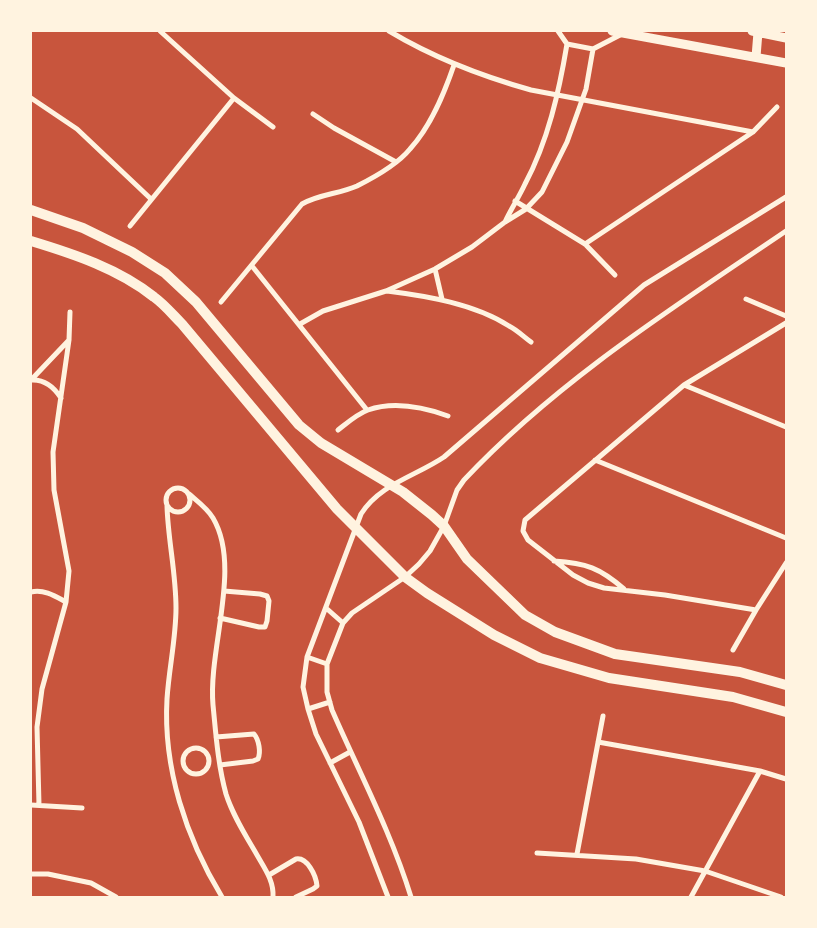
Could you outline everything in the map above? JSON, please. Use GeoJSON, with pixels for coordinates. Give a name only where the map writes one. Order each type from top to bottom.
{"type":"FeatureCollection","features":[{"type":"Feature","properties":{"kind":"main road"},"geometry":{"type":"LineString","coordinates":[[31,210],[83,228],[132,252],[165,273],[196,302],[300,425],[321,442],[407,496],[444,526],[468,560],[525,615],[554,632],[615,654],[740,672],[786,685]]}},
{"type":"Feature","properties":{"kind":"main road"},"geometry":{"type":"LineString","coordinates":[[31,241],[73,254],[122,277],[155,297],[188,332],[337,509],[356,525],[405,577],[494,635],[540,658],[609,678],[732,697],[786,712]]}},
{"type":"Feature","properties":{"kind":"street"},"geometry":{"type":"LineString","coordinates":[[160,31],[234,98],[273,127]]}},
{"type":"Feature","properties":{"kind":"street"},"geometry":{"type":"LineString","coordinates":[[389,31],[420,49],[454,65],[498,81],[531,90],[753,132]]}},
{"type":"Feature","properties":{"kind":"street"},"geometry":{"type":"LineString","coordinates":[[558,31],[567,44],[593,49],[622,34]]}},
{"type":"Feature","properties":{"kind":"street"},"geometry":{"type":"LineString","coordinates":[[612,31],[786,63]]}},
{"type":"Feature","properties":{"kind":"street"},"geometry":{"type":"LineString","coordinates":[[756,57],[755,32],[786,38]]}},
{"type":"Feature","properties":{"kind":"street"},"geometry":{"type":"LineString","coordinates":[[505,222],[526,184],[546,134],[557,95],[567,44]]}},
{"type":"Feature","properties":{"kind":"street"},"geometry":{"type":"LineString","coordinates":[[300,324],[323,311],[386,291],[435,269],[472,247],[526,209],[542,192],[568,142],[583,100],[593,49]]}},
{"type":"Feature","properties":{"kind":"street"},"geometry":{"type":"LineString","coordinates":[[221,302],[302,204],[312,198],[356,187],[396,162],[410,150],[436,108],[454,65]]}},
{"type":"Feature","properties":{"kind":"street"},"geometry":{"type":"LineString","coordinates":[[31,98],[77,129],[152,199]]}},
{"type":"Feature","properties":{"kind":"street"},"geometry":{"type":"LineString","coordinates":[[130,226],[234,98]]}},
{"type":"Feature","properties":{"kind":"street"},"geometry":{"type":"LineString","coordinates":[[585,244],[753,132],[777,106]]}},
{"type":"Feature","properties":{"kind":"street"},"geometry":{"type":"LineString","coordinates":[[313,114],[334,128],[396,162]]}},
{"type":"Feature","properties":{"kind":"street"},"geometry":{"type":"LineString","coordinates":[[388,897],[359,822],[316,734],[303,687],[307,657],[356,525],[367,504],[377,494],[429,467],[444,457],[644,285],[786,197]]}},
{"type":"Feature","properties":{"kind":"street"},"geometry":{"type":"LineString","coordinates":[[515,201],[585,244],[615,275]]}},
{"type":"Feature","properties":{"kind":"street"},"geometry":{"type":"LineString","coordinates":[[411,897],[401,866],[332,710],[327,692],[327,664],[343,623],[352,613],[405,577],[419,564],[444,526],[457,490],[464,480],[540,408],[633,335],[786,231]]}},
{"type":"Feature","properties":{"kind":"street"},"geometry":{"type":"LineString","coordinates":[[252,266],[367,410]]}},
{"type":"Feature","properties":{"kind":"street"},"geometry":{"type":"LineString","coordinates":[[435,269],[442,299]]}},
{"type":"Feature","properties":{"kind":"street"},"geometry":{"type":"LineString","coordinates":[[386,291],[442,299],[476,310],[508,325],[531,342]]}},
{"type":"Feature","properties":{"kind":"street"},"geometry":{"type":"LineString","coordinates":[[746,299],[786,316]]}},
{"type":"Feature","properties":{"kind":"street"},"geometry":{"type":"LineString","coordinates":[[39,806],[37,727],[42,690],[66,602],[69,571],[54,490],[53,452],[70,340],[70,312]]}},
{"type":"Feature","properties":{"kind":"street"},"geometry":{"type":"LineString","coordinates":[[756,610],[624,589],[604,588],[588,583],[573,576],[528,540],[523,530],[525,520],[684,385],[786,323]]}},
{"type":"Feature","properties":{"kind":"street"},"geometry":{"type":"LineString","coordinates":[[31,380],[70,340]]}},
{"type":"Feature","properties":{"kind":"street"},"geometry":{"type":"LineString","coordinates":[[31,380],[46,383],[56,390],[61,399]]}},
{"type":"Feature","properties":{"kind":"street"},"geometry":{"type":"LineString","coordinates":[[684,385],[786,427]]}},
{"type":"Feature","properties":{"kind":"street"},"geometry":{"type":"LineString","coordinates":[[338,430],[367,410],[384,407],[424,407],[448,416]]}},
{"type":"Feature","properties":{"kind":"street"},"geometry":{"type":"LineString","coordinates":[[595,460],[786,538]]}},
{"type":"Feature","properties":{"kind":"street"},"geometry":{"type":"LineString","coordinates":[[222,897],[211,879],[182,812],[170,765],[166,729],[167,698],[176,608],[174,573],[165,500],[167,493],[178,487],[184,489],[213,517],[221,536],[225,567],[224,592],[214,657],[213,699],[218,758],[227,796],[236,818],[269,875],[274,887],[273,897]]}},
{"type":"Feature","properties":{"kind":"street"},"geometry":{"type":"LineString","coordinates":[[167,506],[171,510],[184,511],[190,500],[189,494]]}},
{"type":"Feature","properties":{"kind":"street"},"geometry":{"type":"LineString","coordinates":[[554,561],[576,562],[592,567],[608,575],[624,589]]}},
{"type":"Feature","properties":{"kind":"street"},"geometry":{"type":"LineString","coordinates":[[733,650],[786,563]]}},
{"type":"Feature","properties":{"kind":"street"},"geometry":{"type":"LineString","coordinates":[[31,592],[51,594],[66,602]]}},
{"type":"Feature","properties":{"kind":"street"},"geometry":{"type":"LineString","coordinates":[[220,618],[259,627],[265,627],[267,621],[269,600],[266,596],[224,592]]}},
{"type":"Feature","properties":{"kind":"street"},"geometry":{"type":"LineString","coordinates":[[326,608],[343,623]]}},
{"type":"Feature","properties":{"kind":"street"},"geometry":{"type":"LineString","coordinates":[[307,657],[327,664]]}},
{"type":"Feature","properties":{"kind":"street"},"geometry":{"type":"LineString","coordinates":[[308,709],[330,702]]}},
{"type":"Feature","properties":{"kind":"street"},"geometry":{"type":"LineString","coordinates":[[577,854],[603,716]]}},
{"type":"Feature","properties":{"kind":"street"},"geometry":{"type":"LineString","coordinates":[[216,737],[254,734],[257,738],[260,754],[258,759],[253,761],[220,765]]}},
{"type":"Feature","properties":{"kind":"street"},"geometry":{"type":"LineString","coordinates":[[598,742],[760,771],[786,779]]}},
{"type":"Feature","properties":{"kind":"street"},"geometry":{"type":"LineString","coordinates":[[194,748],[203,751],[208,759],[206,769],[197,773],[188,771],[183,763],[185,754],[194,748]]}},
{"type":"Feature","properties":{"kind":"street"},"geometry":{"type":"LineString","coordinates":[[330,763],[350,752]]}},
{"type":"Feature","properties":{"kind":"street"},"geometry":{"type":"LineString","coordinates":[[208,759],[218,758]]}},
{"type":"Feature","properties":{"kind":"street"},"geometry":{"type":"LineString","coordinates":[[170,765],[183,763]]}},
{"type":"Feature","properties":{"kind":"street"},"geometry":{"type":"LineString","coordinates":[[691,897],[760,771]]}},
{"type":"Feature","properties":{"kind":"street"},"geometry":{"type":"LineString","coordinates":[[31,805],[82,808]]}},
{"type":"Feature","properties":{"kind":"street"},"geometry":{"type":"LineString","coordinates":[[538,853],[636,859],[705,871],[781,897]]}},
{"type":"Feature","properties":{"kind":"street"},"geometry":{"type":"LineString","coordinates":[[269,875],[296,859],[305,860],[316,881],[316,886],[296,897]]}},
{"type":"Feature","properties":{"kind":"street"},"geometry":{"type":"LineString","coordinates":[[31,874],[48,874],[91,883],[116,897]]}}]}
